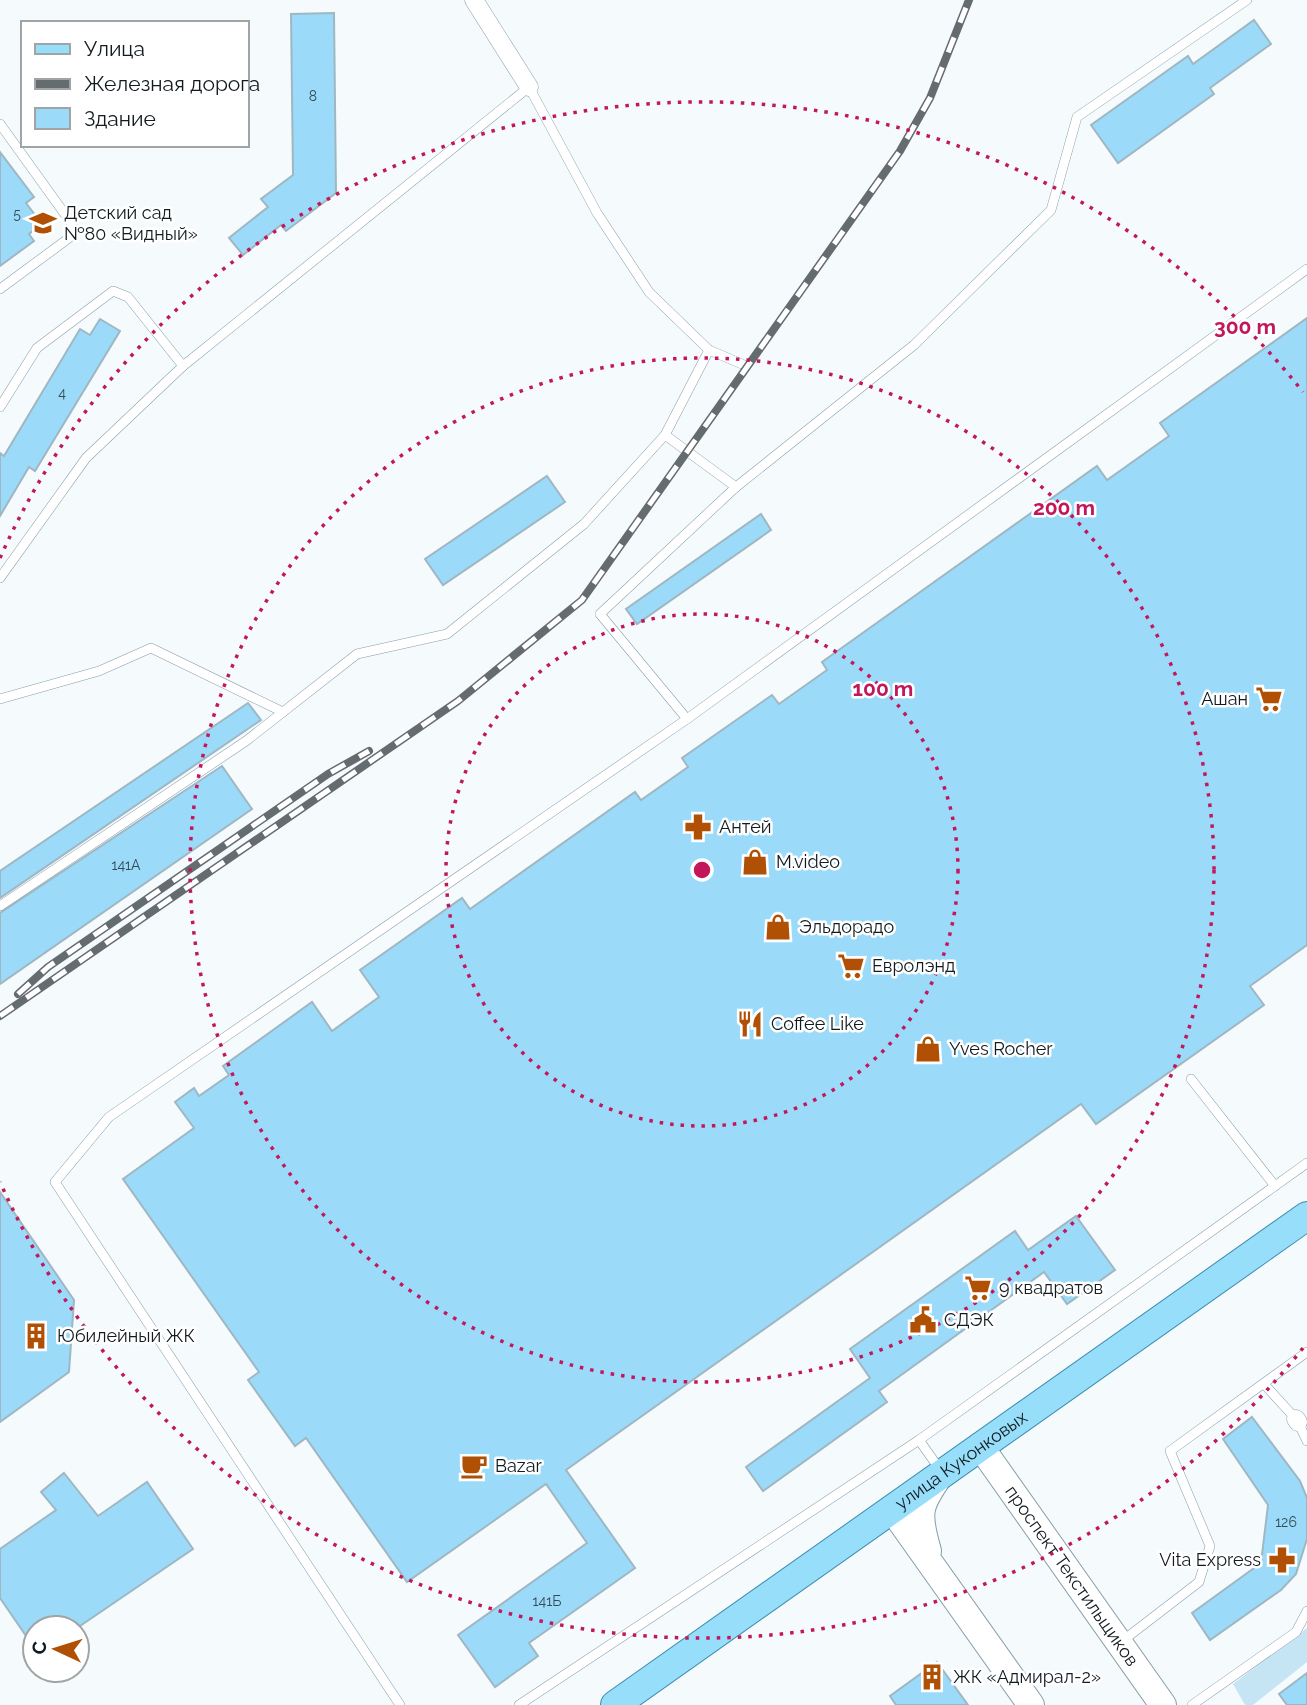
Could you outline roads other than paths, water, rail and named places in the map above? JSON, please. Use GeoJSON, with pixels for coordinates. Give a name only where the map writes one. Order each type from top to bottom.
{"type":"FeatureCollection","features":[{"type":"Feature","properties":{"kind":"main road","name":"улица Куконковых"},"geometry":{"type":"LineString","coordinates":[[985,1453],[1307,1216]]}},
{"type":"Feature","properties":{"kind":"main road","name":"улица Куконковых"},"geometry":{"type":"LineString","coordinates":[[615,1705],[985,1453],[1307,1239]]}},
{"type":"Feature","properties":{"kind":"main road","name":"проспект Текстильщиков"},"geometry":{"type":"LineString","coordinates":[[985,1453],[1163,1705]]}},
{"type":"Feature","properties":{"kind":"main road","name":"улица Куконковых"},"geometry":{"type":"LineString","coordinates":[[642,1705],[912,1515],[947,1479]]}},
{"type":"Feature","properties":{"kind":"main road"},"geometry":{"type":"LineString","coordinates":[[912,1515],[932,1563],[1031,1705]]}},
{"type":"Feature","properties":{"kind":"street"},"geometry":{"type":"LineString","coordinates":[[474,0],[529,87]]}},
{"type":"Feature","properties":{"kind":"lane"},"geometry":{"type":"LineString","coordinates":[[687,719],[600,614],[736,487],[914,345],[1051,210],[1077,117],[1247,0]]}},
{"type":"Feature","properties":{"kind":"lane"},"geometry":{"type":"LineString","coordinates":[[0,578],[17,550],[86,458],[183,366],[529,87],[597,213],[649,292],[709,350],[742,364]]}},
{"type":"Feature","properties":{"kind":"lane"},"geometry":{"type":"LineString","coordinates":[[0,124],[72,224],[69,238],[0,289]]}},
{"type":"Feature","properties":{"kind":"lane"},"geometry":{"type":"LineString","coordinates":[[400,1705],[55,1182],[109,1117],[687,719],[1307,270]]}},
{"type":"Feature","properties":{"kind":"lane"},"geometry":{"type":"LineString","coordinates":[[0,407],[37,348],[113,291],[128,297],[183,366]]}},
{"type":"Feature","properties":{"kind":"lane"},"geometry":{"type":"LineString","coordinates":[[0,906],[246,741],[357,654],[447,634],[584,524],[665,435],[709,350]]}},
{"type":"Feature","properties":{"kind":"lane"},"geometry":{"type":"LineString","coordinates":[[665,435],[736,487]]}},
{"type":"Feature","properties":{"kind":"lane"},"geometry":{"type":"LineString","coordinates":[[0,699],[99,671],[151,648],[283,712]]}},
{"type":"Feature","properties":{"kind":"lane"},"geometry":{"type":"LineString","coordinates":[[1191,1079],[1275,1186]]}},
{"type":"Feature","properties":{"kind":"lane"},"geometry":{"type":"LineString","coordinates":[[519,1705],[919,1440],[1307,1163]]}},
{"type":"Feature","properties":{"kind":"lane"},"geometry":{"type":"LineString","coordinates":[[1119,1643],[1199,1582],[1210,1546],[1170,1451],[1307,1352]]}},
{"type":"Feature","properties":{"kind":"lane"},"geometry":{"type":"LineString","coordinates":[[1264,1384],[1297,1421],[1307,1441]]}},
{"type":"Feature","properties":{"kind":"lane"},"geometry":{"type":"LineString","coordinates":[[919,1440],[947,1479]]}},
{"type":"Feature","properties":{"kind":"lane"},"geometry":{"type":"LineString","coordinates":[[1192,1705],[1296,1632],[1307,1611]]}},
{"type":"Feature","properties":{"kind":"railway"},"geometry":{"type":"LineString","coordinates":[[0,1016],[458,701],[582,600],[900,151],[930,98],[969,0]]}},
{"type":"Feature","properties":{"kind":"railway"},"geometry":{"type":"LineString","coordinates":[[18,994],[48,967],[328,774],[369,751]]}},
{"type":"Feature","properties":{"kind":"place","name":"Детский сад №80 «Видный»"},"geometry":{"type":"Point","coordinates":[43,223]}},
{"type":"Feature","properties":{"kind":"place","name":"Ашан"},"geometry":{"type":"Point","coordinates":[1269,699]}},
{"type":"Feature","properties":{"kind":"place","name":"Антей"},"geometry":{"type":"Point","coordinates":[698,827]}},
{"type":"Feature","properties":{"kind":"place","name":"M.video"},"geometry":{"type":"Point","coordinates":[755,862]}},
{"type":"Feature","properties":{"kind":"place","name":"Эльдорадо"},"geometry":{"type":"Point","coordinates":[778,927]}},
{"type":"Feature","properties":{"kind":"place","name":"Евролэнд"},"geometry":{"type":"Point","coordinates":[851,966]}},
{"type":"Feature","properties":{"kind":"place","name":"Coffee Like"},"geometry":{"type":"Point","coordinates":[750,1024]}},
{"type":"Feature","properties":{"kind":"place","name":"Yves Rocher"},"geometry":{"type":"Point","coordinates":[928,1049]}},
{"type":"Feature","properties":{"kind":"place","name":"9 квадратов"},"geometry":{"type":"Point","coordinates":[978,1288]}},
{"type":"Feature","properties":{"kind":"place","name":"СДЭК"},"geometry":{"type":"Point","coordinates":[923,1320]}},
{"type":"Feature","properties":{"kind":"place","name":"Юбилейный ЖК"},"geometry":{"type":"Point","coordinates":[36,1336]}},
{"type":"Feature","properties":{"kind":"place","name":"Bazar"},"geometry":{"type":"Point","coordinates":[474,1466]}},
{"type":"Feature","properties":{"kind":"place","name":"Vita Express"},"geometry":{"type":"Point","coordinates":[1282,1560]}},
{"type":"Feature","properties":{"kind":"place","name":"ЖК «Адмирал-2»"},"geometry":{"type":"Point","coordinates":[932,1677]}}]}
